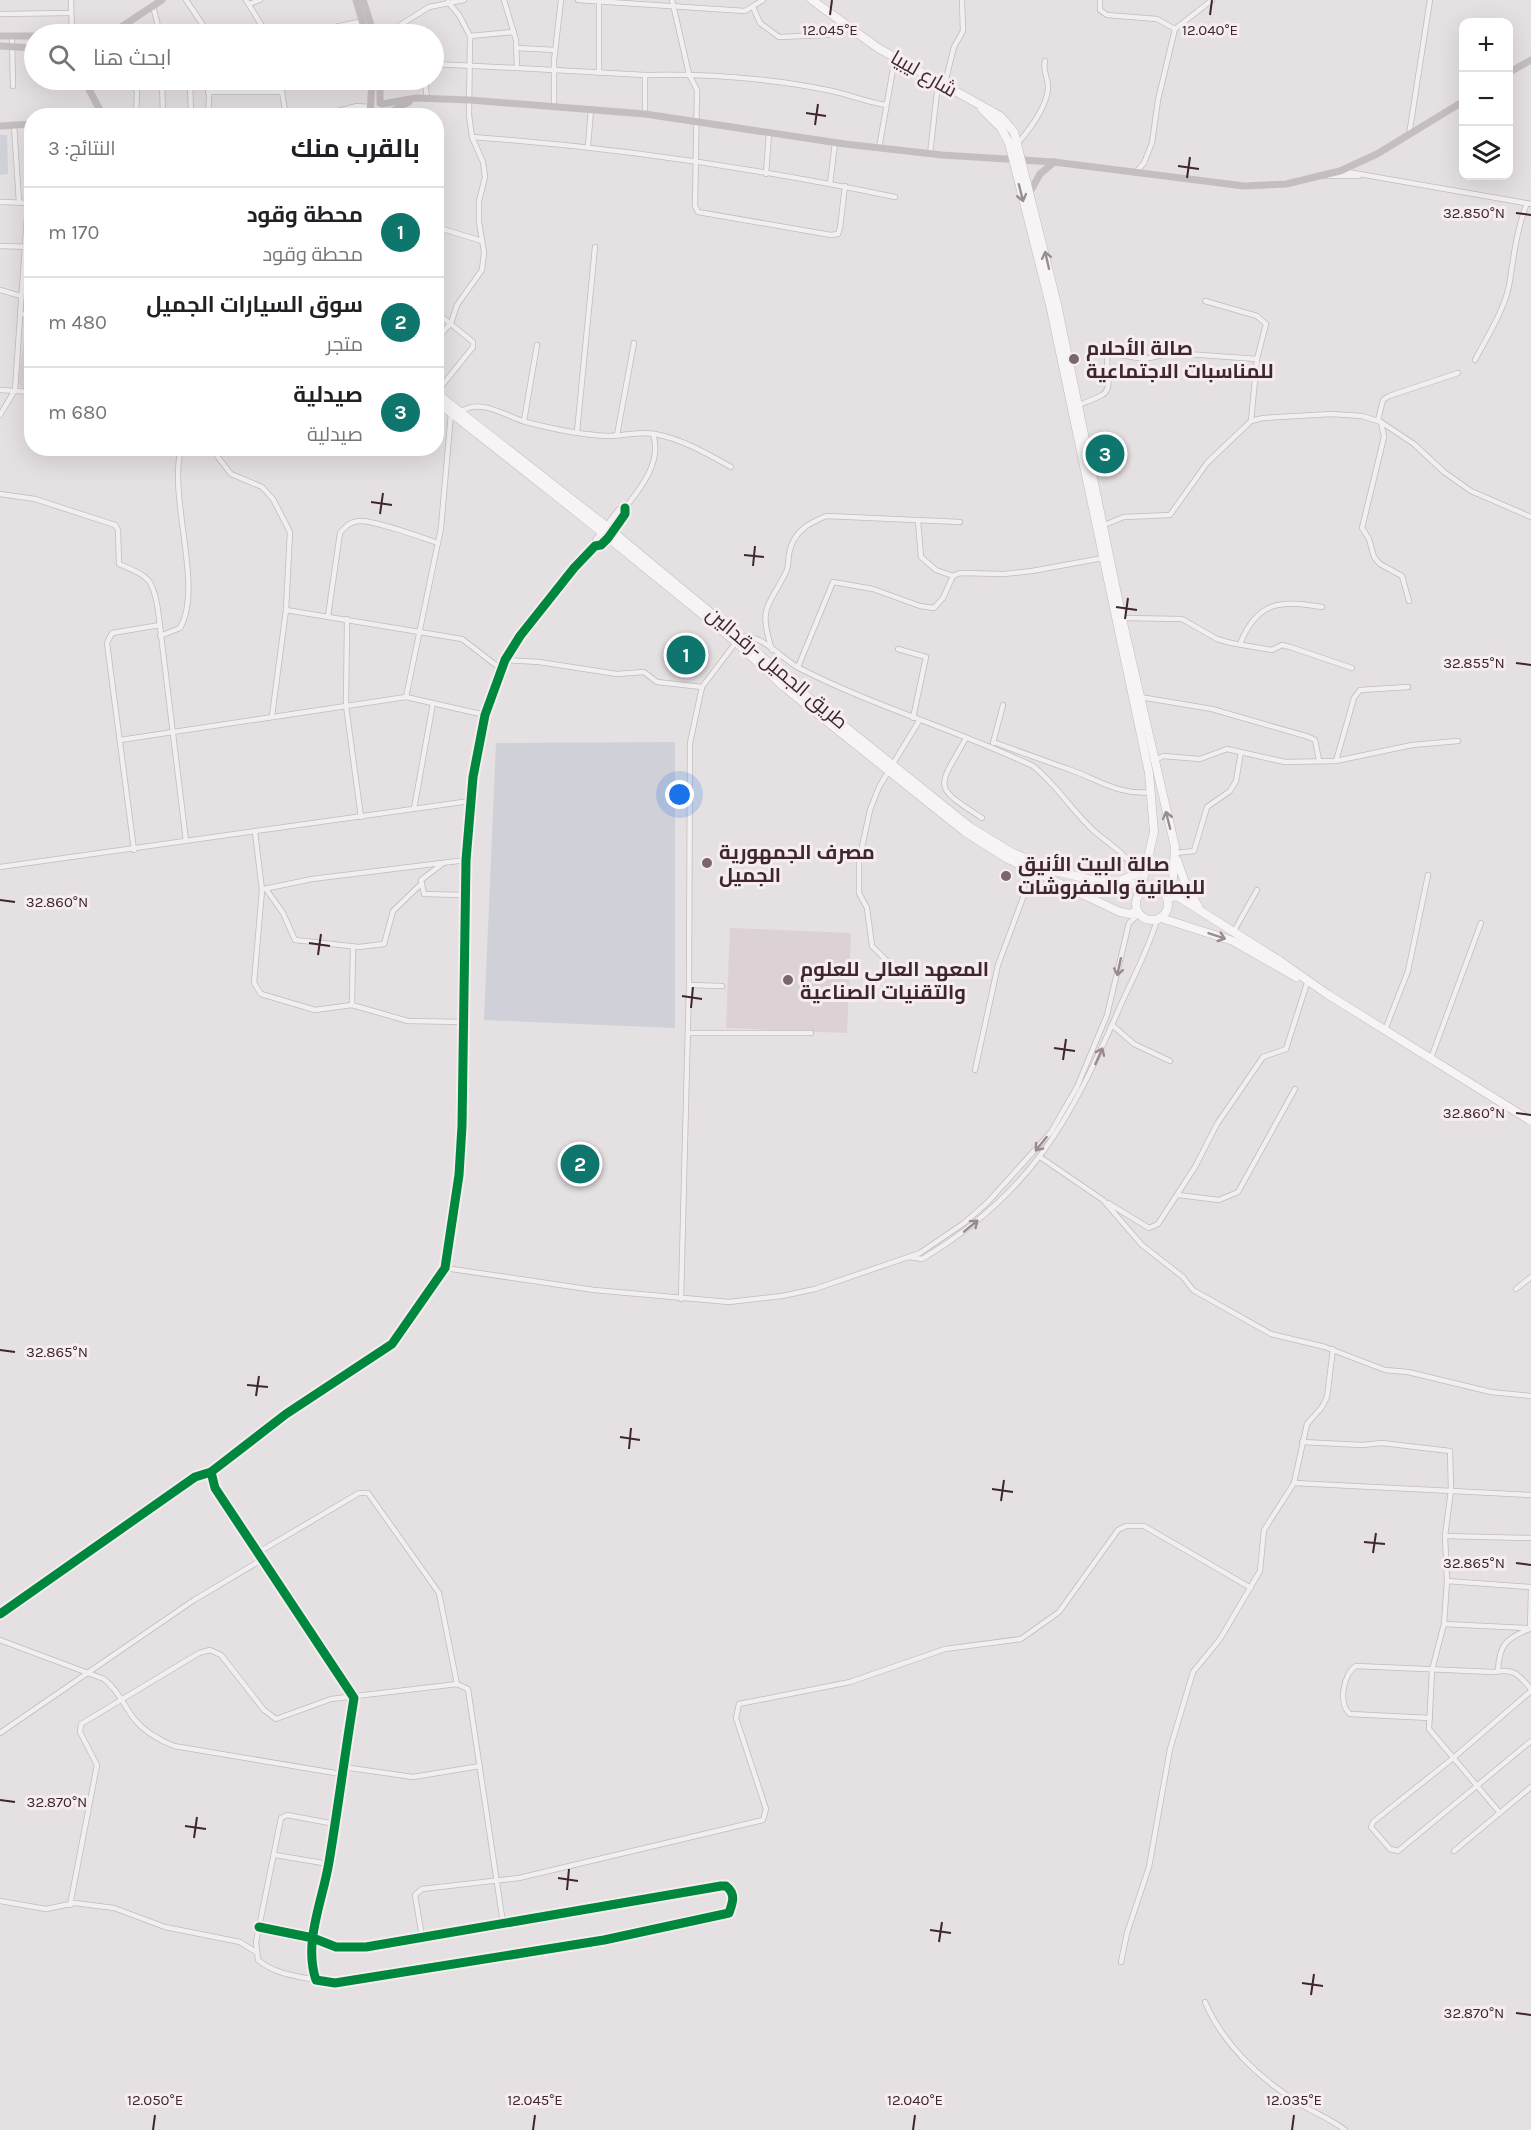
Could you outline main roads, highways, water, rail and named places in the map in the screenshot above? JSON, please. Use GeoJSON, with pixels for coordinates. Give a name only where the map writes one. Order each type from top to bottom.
{"type":"FeatureCollection","features":[{"type":"Feature","properties":{"kind":"main road","name":"شارع ليبيا"},"geometry":{"type":"LineString","coordinates":[[812,0],[848,29],[1008,123],[1018,143],[1079,405],[1122,618],[1154,761],[1152,772]]}},
{"type":"Feature","properties":{"kind":"main road"},"geometry":{"type":"LineString","coordinates":[[979,105],[1006,135],[1013,159],[1050,305],[1103,558],[1152,772],[1184,880],[1201,910]]}},
{"type":"Feature","properties":{"kind":"main road","name":"طريق الجميل -رقدالين"},"geometry":{"type":"LineString","coordinates":[[444,399],[738,639],[784,687],[970,827],[1011,852],[1051,870],[1134,884],[1144,890]]}},
{"type":"Feature","properties":{"kind":"main road","name":"طريق الجميل -رقدالين"},"geometry":{"type":"LineString","coordinates":[[444,407],[607,532]]}},
{"type":"Feature","properties":{"kind":"main road","name":"طريق الجميل -رقدالين"},"geometry":{"type":"LineString","coordinates":[[891,769],[964,832],[1023,866],[1123,913],[1138,912]]}},
{"type":"Feature","properties":{"kind":"main road"},"geometry":{"type":"LineString","coordinates":[[1152,772],[1154,831],[1143,879],[1144,890],[1137,900],[1138,912],[1147,920],[1159,919],[1233,941],[1310,983]]}},
{"type":"Feature","properties":{"kind":"main road"},"geometry":{"type":"LineString","coordinates":[[1159,919],[1167,911],[1167,898],[1173,878],[1176,850]]}},
{"type":"Feature","properties":{"kind":"main road"},"geometry":{"type":"LineString","coordinates":[[1112,881],[1137,874],[1149,859]]}},
{"type":"Feature","properties":{"kind":"main road"},"geometry":{"type":"LineString","coordinates":[[1144,890],[1158,889],[1167,898],[1180,897],[1310,983],[1531,1121]]}},
{"type":"Feature","properties":{"kind":"place","name":"صالة الأحلام للمناسبات الاجتماعية"},"geometry":{"type":"Point","coordinates":[1074,359]}},
{"type":"Feature","properties":{"kind":"place","name":"صيدلية"},"geometry":{"type":"Point","coordinates":[1105,454]}},
{"type":"Feature","properties":{"kind":"place","name":"محطة وقود"},"geometry":{"type":"Point","coordinates":[686,655]}},
{"type":"Feature","properties":{"kind":"place","name":"مصرف الجمهورية الجميل"},"geometry":{"type":"Point","coordinates":[707,863]}},
{"type":"Feature","properties":{"kind":"place","name":"صالة البيت الأنيق للبطانية والمفروشات"},"geometry":{"type":"Point","coordinates":[1006,876]}},
{"type":"Feature","properties":{"kind":"place","name":"المعهد العالي للعلوم والتقنيات الصناعية"},"geometry":{"type":"Point","coordinates":[788,980]}},
{"type":"Feature","properties":{"kind":"place","name":"سوق السيارات الجميل"},"geometry":{"type":"Point","coordinates":[580,1164]}}]}
